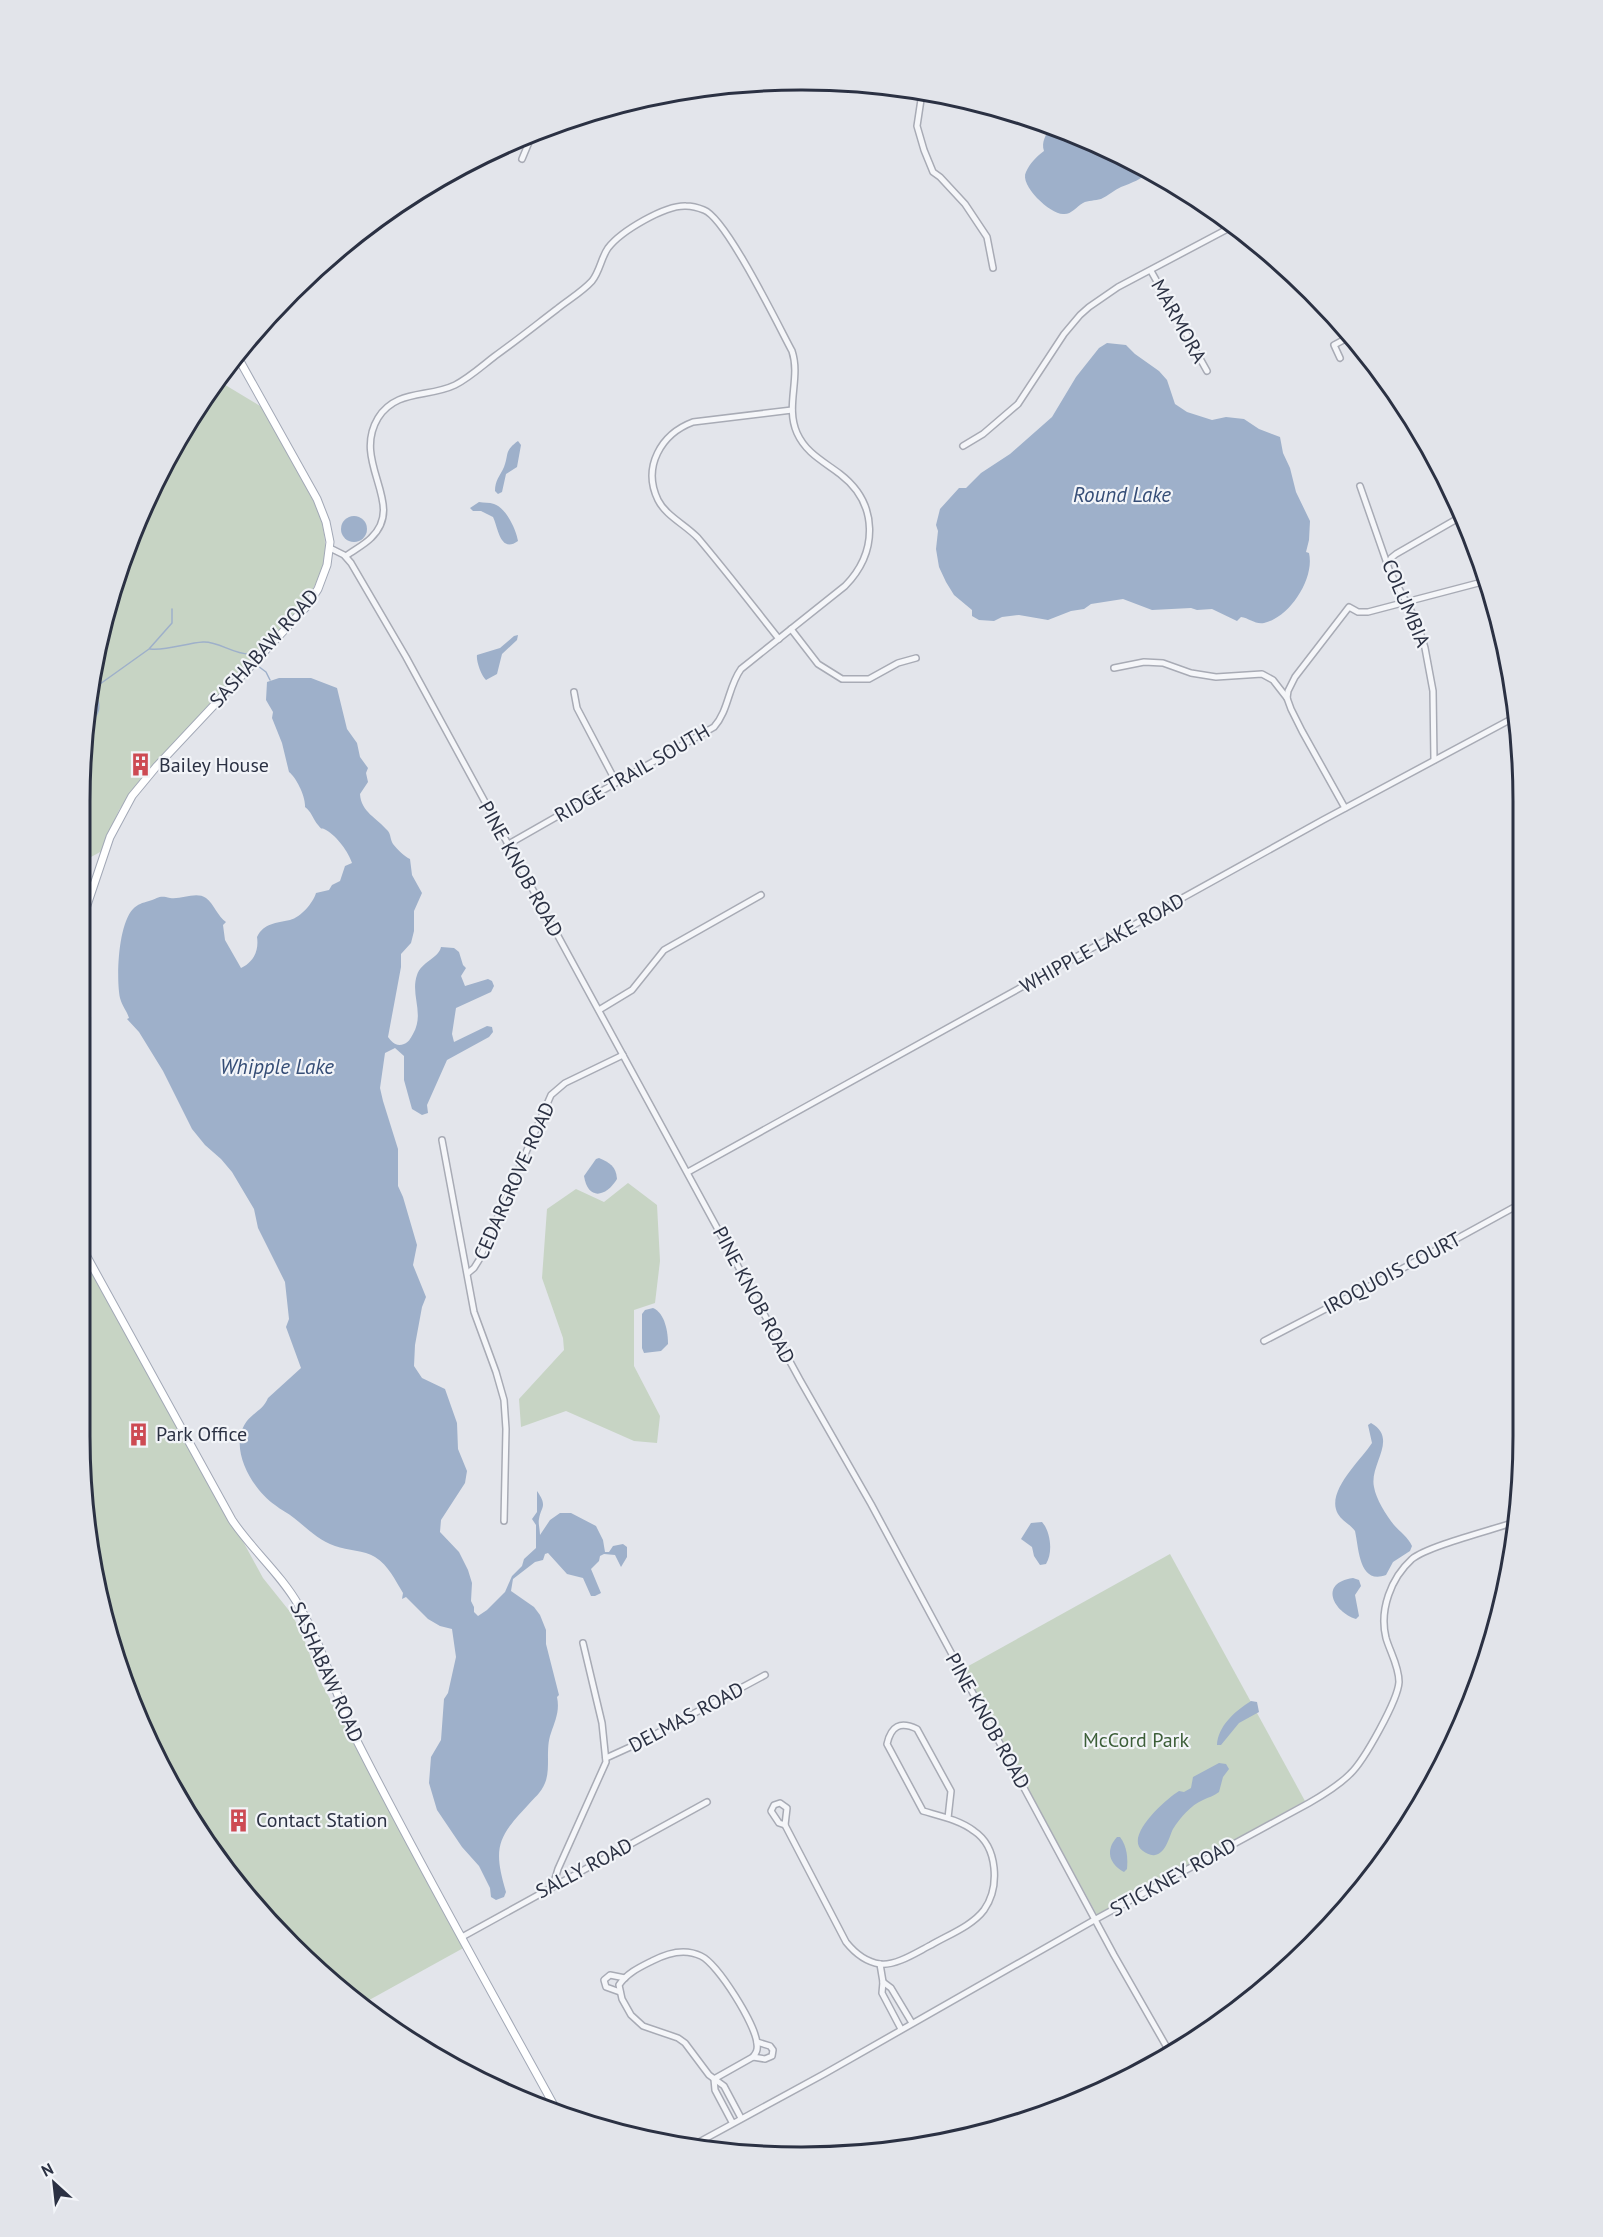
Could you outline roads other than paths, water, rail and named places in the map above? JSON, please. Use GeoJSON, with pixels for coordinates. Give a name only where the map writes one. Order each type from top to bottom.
{"type":"FeatureCollection","features":[{"type":"Feature","properties":{"kind":"main road","name":"SASHABAW ROAD"},"geometry":{"type":"LineString","coordinates":[[90,896],[110,837],[128,803],[156,767],[309,603],[323,579],[330,549],[328,527],[322,508],[242,362]]}},
{"type":"Feature","properties":{"kind":"main road","name":"SASHABAW ROAD"},"geometry":{"type":"LineString","coordinates":[[90,1262],[232,1520],[290,1591],[302,1611],[349,1724],[399,1823],[552,2101]]}},
{"type":"Feature","properties":{"kind":"street"},"geometry":{"type":"LineString","coordinates":[[921,101],[917,126],[933,172],[965,204],[987,237],[993,268]]}},
{"type":"Feature","properties":{"kind":"street"},"geometry":{"type":"LineString","coordinates":[[522,159],[528,144]]}},
{"type":"Feature","properties":{"kind":"street"},"geometry":{"type":"LineString","coordinates":[[330,549],[345,556],[372,537],[382,521],[384,501],[370,459],[370,441],[375,423],[392,402],[403,397],[446,388],[474,373],[592,281],[605,253],[618,237],[639,223],[667,210],[687,206],[707,211],[725,230],[792,351],[796,366],[792,410],[684,425],[669,434],[659,449],[653,474],[655,490],[662,505],[697,537],[779,639]]}},
{"type":"Feature","properties":{"kind":"street"},"geometry":{"type":"LineString","coordinates":[[963,446],[983,434],[1018,404],[1071,324],[1094,303],[1118,287],[1225,230]]}},
{"type":"Feature","properties":{"kind":"street","name":"MARMORA"},"geometry":{"type":"LineString","coordinates":[[1151,271],[1207,371]]}},
{"type":"Feature","properties":{"kind":"street"},"geometry":{"type":"LineString","coordinates":[[1340,358],[1334,345],[1343,340]]}},
{"type":"Feature","properties":{"kind":"street","name":"RIDGE TRAIL SOUTH"},"geometry":{"type":"LineString","coordinates":[[507,845],[714,727],[723,712],[737,674],[829,600],[855,575],[866,557],[869,537],[868,517],[858,493],[839,473],[810,452],[796,432],[792,410]]}},
{"type":"Feature","properties":{"kind":"street","name":"COLUMBIA"},"geometry":{"type":"LineString","coordinates":[[1360,486],[1388,564],[1421,634],[1429,663],[1433,690],[1434,760]]}},
{"type":"Feature","properties":{"kind":"street"},"geometry":{"type":"LineString","coordinates":[[1388,564],[1391,558],[1416,540],[1455,520]]}},
{"type":"Feature","properties":{"kind":"street","name":"PINE KNOB ROAD"},"geometry":{"type":"LineString","coordinates":[[345,556],[406,657],[1166,2046]]}},
{"type":"Feature","properties":{"kind":"street"},"geometry":{"type":"LineString","coordinates":[[1287,698],[1289,686],[1295,676],[1349,607],[1358,612],[1368,612],[1478,583]]}},
{"type":"Feature","properties":{"kind":"street"},"geometry":{"type":"LineString","coordinates":[[791,629],[818,663],[842,679],[869,679],[898,663],[916,658]]}},
{"type":"Feature","properties":{"kind":"street"},"geometry":{"type":"LineString","coordinates":[[1114,668],[1144,662],[1163,663],[1191,673],[1210,676],[1262,674],[1273,680],[1287,698],[1302,731],[1345,808]]}},
{"type":"Feature","properties":{"kind":"street"},"geometry":{"type":"LineString","coordinates":[[574,692],[577,708],[616,782]]}},
{"type":"Feature","properties":{"kind":"street","name":"WHIPPLE LAKE ROAD"},"geometry":{"type":"LineString","coordinates":[[688,1172],[1345,808],[1508,721]]}},
{"type":"Feature","properties":{"kind":"street"},"geometry":{"type":"LineString","coordinates":[[599,1010],[632,990],[664,950],[760,895]]}},
{"type":"Feature","properties":{"kind":"street","name":"CEDARGROVE ROAD"},"geometry":{"type":"LineString","coordinates":[[468,1273],[479,1260],[551,1095],[565,1083],[623,1055]]}},
{"type":"Feature","properties":{"kind":"street"},"geometry":{"type":"LineString","coordinates":[[442,1140],[474,1312],[504,1400],[506,1429],[504,1521]]}},
{"type":"Feature","properties":{"kind":"street","name":"IROQUOIS COURT"},"geometry":{"type":"LineString","coordinates":[[1264,1341],[1513,1208]]}},
{"type":"Feature","properties":{"kind":"street","name":"STICKNEY ROAD"},"geometry":{"type":"LineString","coordinates":[[702,2140],[1319,1797],[1351,1773],[1372,1742],[1399,1685],[1397,1669],[1386,1638],[1384,1612],[1388,1596],[1404,1569],[1421,1553],[1507,1525]]}},
{"type":"Feature","properties":{"kind":"street"},"geometry":{"type":"LineString","coordinates":[[556,1884],[558,1869],[606,1758],[602,1723],[583,1643]]}},
{"type":"Feature","properties":{"kind":"street","name":"DELMAS ROAD"},"geometry":{"type":"LineString","coordinates":[[606,1758],[668,1728],[765,1675]]}},
{"type":"Feature","properties":{"kind":"street"},"geometry":{"type":"LineString","coordinates":[[785,1825],[846,1942],[855,1952],[880,1964],[917,1952],[970,1923],[984,1910],[995,1877],[987,1845],[975,1831],[948,1818],[923,1811],[887,1744],[889,1733],[897,1726],[908,1725],[917,1729],[951,1791],[948,1818]]}},
{"type":"Feature","properties":{"kind":"street","name":"SALLY ROAD"},"geometry":{"type":"LineString","coordinates":[[462,1937],[707,1802]]}},
{"type":"Feature","properties":{"kind":"street"},"geometry":{"type":"LineString","coordinates":[[714,2079],[753,2057],[757,2051],[757,2042],[723,1977],[711,1962],[688,1952],[669,1953],[625,1978],[619,1985],[620,1992],[625,2005],[636,2020],[685,2043],[709,2075],[714,2079],[724,2086],[741,2118]]}},
{"type":"Feature","properties":{"kind":"street"},"geometry":{"type":"LineString","coordinates":[[880,1964],[882,1993],[901,2029]]}},
{"type":"Feature","properties":{"kind":"street"},"geometry":{"type":"LineString","coordinates":[[620,1992],[606,1987],[604,1980],[610,1975],[625,1978]]}},
{"type":"Feature","properties":{"kind":"street"},"geometry":{"type":"LineString","coordinates":[[883,1982],[891,1988],[912,2023]]}},
{"type":"Feature","properties":{"kind":"street"},"geometry":{"type":"LineString","coordinates":[[891,2010],[901,2004]]}},
{"type":"Feature","properties":{"kind":"street"},"geometry":{"type":"LineString","coordinates":[[753,2057],[765,2060],[772,2056],[770,2046],[757,2042]]}},
{"type":"Feature","properties":{"kind":"street"},"geometry":{"type":"LineString","coordinates":[[714,2079],[715,2090],[732,2122]]}},
{"type":"Feature","properties":{"kind":"water"},"geometry":{"type":"Polygon","coordinates":[[[1047,134],[1074,144],[1142,177],[1101,199],[1085,202],[1069,213],[1057,213],[1037,198],[1025,178],[1031,163],[1044,151],[1047,134]]]}},
{"type":"Feature","properties":{"kind":"water","name":"Round Lake"},"geometry":{"type":"Polygon","coordinates":[[[1107,343],[1126,345],[1159,371],[1167,380],[1175,404],[1187,412],[1212,420],[1226,417],[1244,419],[1259,429],[1280,437],[1296,492],[1310,521],[1306,552],[1309,553],[1310,563],[1304,585],[1298,596],[1291,606],[1273,620],[1261,623],[1241,617],[1237,621],[1212,609],[1152,610],[1123,599],[1091,604],[1084,609],[1071,611],[1048,620],[1019,615],[1002,617],[994,621],[979,620],[972,616],[972,610],[954,595],[946,582],[939,567],[936,549],[938,531],[936,525],[940,509],[959,488],[966,488],[981,473],[1010,454],[1052,417],[1076,377],[1099,348],[1107,343]]]}},
{"type":"Feature","properties":{"kind":"water"},"geometry":{"type":"Polygon","coordinates":[[[518,441],[521,445],[517,467],[506,474],[502,492],[498,494],[495,491],[497,481],[509,450],[518,441]]]}},
{"type":"Feature","properties":{"kind":"water"},"geometry":{"type":"Polygon","coordinates":[[[479,502],[494,504],[503,510],[513,525],[518,541],[512,544],[503,542],[493,517],[470,508],[479,502]]]}},
{"type":"Feature","properties":{"kind":"water"},"geometry":{"type":"Polygon","coordinates":[[[354,516],[363,520],[367,529],[363,538],[354,542],[345,538],[341,529],[345,520],[354,516]]]}},
{"type":"Feature","properties":{"kind":"water"},"geometry":{"type":"Polygon","coordinates":[[[518,635],[517,640],[502,654],[497,674],[486,680],[479,668],[477,655],[500,648],[518,635]]]}},
{"type":"Feature","properties":{"kind":"water","name":"Whipple Lake"},"geometry":{"type":"Polygon","coordinates":[[[279,678],[311,678],[337,688],[347,729],[357,743],[360,757],[368,768],[366,773],[368,782],[360,794],[363,806],[388,831],[393,844],[410,859],[412,875],[422,893],[414,911],[414,931],[411,943],[401,954],[401,967],[388,1037],[401,1045],[411,1037],[418,1019],[415,990],[417,975],[422,967],[440,951],[441,947],[454,948],[459,952],[466,968],[461,976],[465,986],[488,979],[494,986],[491,992],[456,1008],[452,1034],[454,1042],[487,1026],[492,1027],[493,1032],[489,1037],[447,1060],[427,1105],[428,1113],[422,1115],[412,1109],[404,1080],[404,1056],[395,1048],[385,1053],[380,1088],[398,1149],[398,1186],[417,1245],[413,1265],[426,1297],[415,1345],[414,1366],[422,1378],[445,1389],[457,1423],[458,1449],[467,1471],[465,1483],[441,1520],[440,1532],[459,1552],[468,1570],[472,1583],[471,1601],[474,1612],[478,1616],[505,1592],[512,1576],[522,1566],[524,1559],[536,1548],[536,1525],[532,1519],[537,1512],[537,1491],[543,1503],[539,1521],[540,1535],[550,1520],[560,1513],[571,1513],[596,1526],[603,1540],[605,1552],[609,1552],[613,1546],[623,1544],[627,1547],[627,1557],[621,1567],[615,1555],[604,1554],[591,1569],[601,1593],[595,1596],[591,1596],[583,1578],[567,1574],[548,1553],[545,1554],[543,1560],[535,1562],[513,1579],[511,1591],[534,1607],[546,1630],[546,1644],[559,1695],[557,1697],[557,1716],[549,1739],[547,1777],[539,1793],[510,1826],[500,1844],[500,1864],[506,1892],[504,1897],[496,1900],[491,1897],[490,1888],[479,1866],[462,1847],[437,1810],[429,1783],[431,1757],[441,1740],[444,1699],[448,1693],[456,1657],[452,1629],[440,1626],[428,1619],[406,1597],[402,1599],[403,1593],[394,1578],[375,1557],[340,1548],[318,1537],[268,1499],[249,1476],[240,1447],[242,1430],[268,1398],[301,1368],[286,1327],[289,1319],[285,1282],[258,1228],[254,1209],[232,1172],[192,1129],[163,1071],[139,1032],[127,1019],[129,1018],[120,998],[118,965],[121,939],[128,917],[138,905],[161,897],[198,895],[206,898],[226,922],[223,925],[225,940],[241,968],[255,955],[257,937],[263,929],[271,924],[298,916],[309,905],[316,893],[329,890],[332,885],[340,881],[345,866],[352,863],[338,840],[316,823],[305,807],[304,798],[295,778],[289,772],[282,743],[272,718],[273,712],[266,700],[267,682],[279,678]]]}},
{"type":"Feature","properties":{"kind":"water"},"geometry":{"type":"Polygon","coordinates":[[[98,698],[100,704],[95,717],[98,698]]]}},
{"type":"Feature","properties":{"kind":"water"},"geometry":{"type":"Polygon","coordinates":[[[599,1158],[612,1166],[617,1179],[608,1190],[598,1194],[589,1190],[584,1176],[599,1158]]]}},
{"type":"Feature","properties":{"kind":"water"},"geometry":{"type":"Polygon","coordinates":[[[653,1308],[663,1318],[668,1344],[661,1351],[644,1353],[642,1314],[645,1310],[653,1308]]]}},
{"type":"Feature","properties":{"kind":"water"},"geometry":{"type":"Polygon","coordinates":[[[1371,1423],[1379,1429],[1383,1437],[1375,1470],[1375,1492],[1388,1517],[1412,1546],[1410,1551],[1393,1562],[1386,1575],[1377,1577],[1365,1570],[1359,1555],[1355,1531],[1338,1514],[1335,1505],[1340,1486],[1372,1443],[1368,1425],[1371,1423]]]}},
{"type":"Feature","properties":{"kind":"water"},"geometry":{"type":"Polygon","coordinates":[[[1042,1522],[1049,1537],[1050,1549],[1046,1564],[1040,1565],[1034,1556],[1032,1547],[1021,1539],[1031,1523],[1042,1522]]]}},
{"type":"Feature","properties":{"kind":"water"},"geometry":{"type":"Polygon","coordinates":[[[1353,1578],[1359,1580],[1361,1586],[1355,1595],[1359,1616],[1356,1619],[1341,1610],[1333,1598],[1336,1586],[1342,1581],[1353,1578]]]}},
{"type":"Feature","properties":{"kind":"water"},"geometry":{"type":"Polygon","coordinates":[[[1251,1701],[1257,1702],[1259,1712],[1239,1723],[1221,1745],[1217,1745],[1224,1725],[1239,1709],[1251,1701]]]}},
{"type":"Feature","properties":{"kind":"water"},"geometry":{"type":"Polygon","coordinates":[[[1219,1763],[1226,1764],[1229,1769],[1223,1777],[1219,1792],[1194,1805],[1186,1812],[1159,1854],[1153,1855],[1143,1851],[1138,1845],[1138,1837],[1149,1819],[1173,1795],[1191,1788],[1193,1777],[1219,1763]]]}},
{"type":"Feature","properties":{"kind":"water"},"geometry":{"type":"Polygon","coordinates":[[[1117,1837],[1120,1837],[1126,1852],[1127,1869],[1124,1872],[1115,1865],[1110,1856],[1111,1847],[1117,1837]]]}},
{"type":"Feature","properties":{"kind":"waterway"},"geometry":{"type":"LineString","coordinates":[[100,684],[149,649],[172,623],[172,609]]}},
{"type":"Feature","properties":{"kind":"waterway"},"geometry":{"type":"LineString","coordinates":[[150,649],[209,642],[250,656]]}},
{"type":"Feature","properties":{"kind":"waterway"},"geometry":{"type":"LineString","coordinates":[[258,666],[266,672],[270,680]]}},
{"type":"Feature","properties":{"kind":"place","name":"Bailey House"},"geometry":{"type":"Point","coordinates":[141,765]}},
{"type":"Feature","properties":{"kind":"place","name":"Park Office"},"geometry":{"type":"Point","coordinates":[138,1434]}},
{"type":"Feature","properties":{"kind":"place","name":"Contact Station"},"geometry":{"type":"Point","coordinates":[238,1820]}},
{"type":"Feature","properties":{"kind":"park label","name":"McCord Park"},"geometry":{"type":"Point","coordinates":[1136,1740]}}]}
